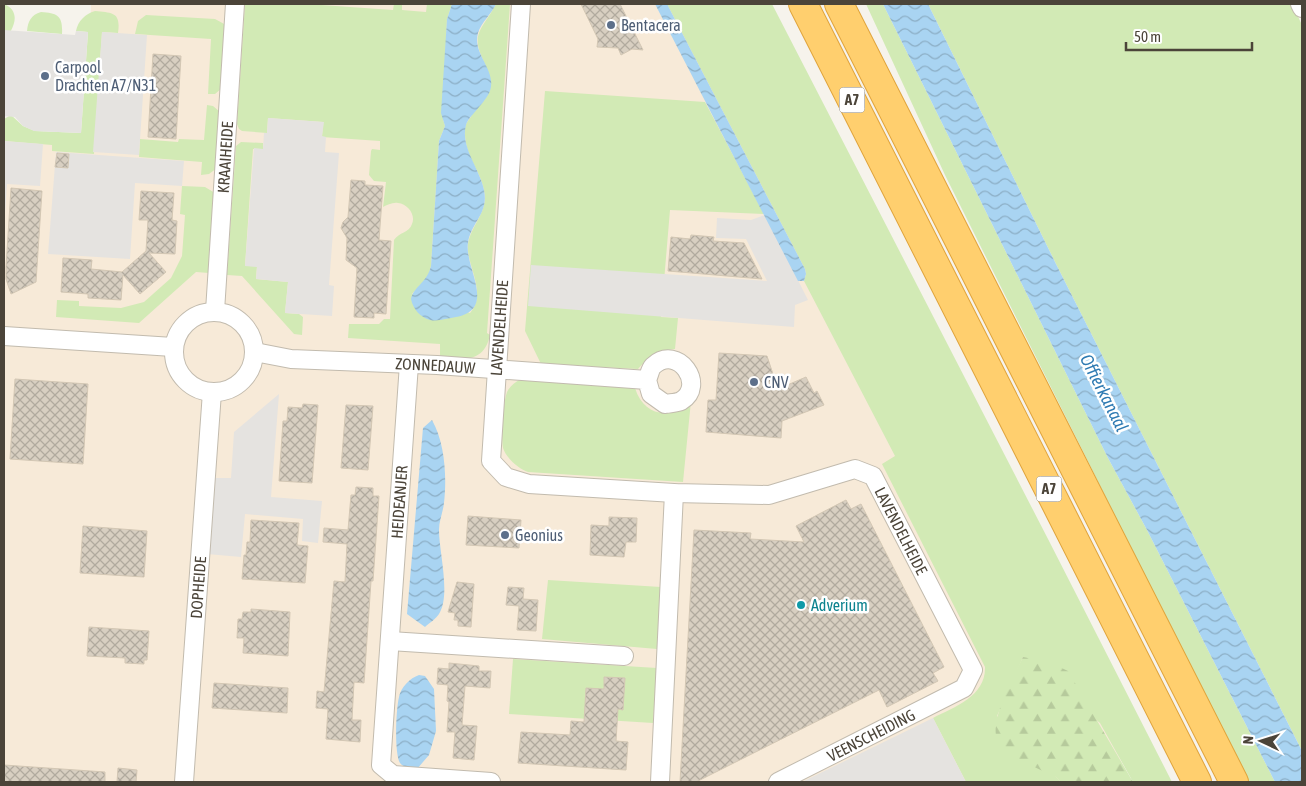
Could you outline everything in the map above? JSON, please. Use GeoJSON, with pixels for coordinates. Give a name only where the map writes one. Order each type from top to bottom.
{"type":"FeatureCollection","features":[{"type":"Feature","properties":{"kind":"highway","name":"A7"},"geometry":{"type":"LineString","coordinates":[[803,4],[1198,782]]}},
{"type":"Feature","properties":{"kind":"highway","name":"A7"},"geometry":{"type":"LineString","coordinates":[[839,4],[1234,782]]}},
{"type":"Feature","properties":{"kind":"street","name":"KRAAIHEIDE"},"geometry":{"type":"LineString","coordinates":[[215,311],[235,4]]}},
{"type":"Feature","properties":{"kind":"street","name":"LAVENDELHEIDE"},"geometry":{"type":"LineString","coordinates":[[521,4],[491,461],[506,477],[529,484],[674,493],[769,495],[855,469],[873,476],[973,670],[964,688]]}},
{"type":"Feature","properties":{"kind":"street"},"geometry":{"type":"LineString","coordinates":[[1300,4],[1302,8]]}},
{"type":"Feature","properties":{"kind":"street"},"geometry":{"type":"LineString","coordinates":[[215,311],[236,317],[250,332],[254,352],[252,365],[245,377],[233,388],[212,392],[202,390],[190,384],[178,371],[174,362],[173,347],[182,327],[196,315],[215,311]]}},
{"type":"Feature","properties":{"kind":"street"},"geometry":{"type":"LineString","coordinates":[[4,336],[173,347]]}},
{"type":"Feature","properties":{"kind":"street","name":"ZONNEDAUW"},"geometry":{"type":"LineString","coordinates":[[254,352],[290,359],[496,369],[647,380]]}},
{"type":"Feature","properties":{"kind":"street","name":"HEIDEANJER"},"geometry":{"type":"LineString","coordinates":[[409,364],[381,765],[393,775],[490,782]]}},
{"type":"Feature","properties":{"kind":"street","name":"DOPHEIDE"},"geometry":{"type":"LineString","coordinates":[[184,782],[212,392]]}},
{"type":"Feature","properties":{"kind":"street"},"geometry":{"type":"LineString","coordinates":[[660,782],[674,493]]}},
{"type":"Feature","properties":{"kind":"street"},"geometry":{"type":"LineString","coordinates":[[390,641],[624,656]]}},
{"type":"Feature","properties":{"kind":"street","name":"VEENSCHEIDING"},"geometry":{"type":"LineString","coordinates":[[778,782],[964,688]]}},
{"type":"Feature","properties":{"kind":"shaded area"},"geometry":{"type":"Polygon","coordinates":[[[91,4],[731,4],[1132,782],[4,782],[4,134],[88,138],[91,4]]]}},
{"type":"Feature","properties":{"kind":"shaded area","name":"Carpool Drachten A7/N31"},"geometry":{"type":"Polygon","coordinates":[[[4,30],[75,35],[76,31],[88,32],[81,133],[34,131],[23,126],[15,117],[4,116],[4,30]]]}},
{"type":"Feature","properties":{"kind":"shaded area"},"geometry":{"type":"Polygon","coordinates":[[[102,32],[147,35],[139,155],[93,152],[102,32]]]}},
{"type":"Feature","properties":{"kind":"shaded area"},"geometry":{"type":"Polygon","coordinates":[[[268,118],[324,122],[322,136],[326,137],[325,152],[339,153],[329,285],[334,286],[332,316],[285,313],[288,282],[256,279],[257,267],[245,266],[254,148],[263,149],[264,133],[267,133],[268,118]]]}},
{"type":"Feature","properties":{"kind":"shaded area"},"geometry":{"type":"Polygon","coordinates":[[[4,141],[43,144],[40,186],[7,184],[4,229],[4,141]]]}},
{"type":"Feature","properties":{"kind":"shaded area"},"geometry":{"type":"Polygon","coordinates":[[[56,152],[184,161],[182,186],[135,183],[130,259],[48,254],[56,152]]]}},
{"type":"Feature","properties":{"kind":"shaded area"},"geometry":{"type":"Polygon","coordinates":[[[765,215],[808,300],[795,305],[794,327],[528,306],[531,265],[767,281],[746,239],[716,238],[717,218],[751,220],[765,215]]]}},
{"type":"Feature","properties":{"kind":"shaded area"},"geometry":{"type":"Polygon","coordinates":[[[279,394],[271,497],[322,501],[318,543],[302,541],[303,519],[245,514],[241,557],[207,554],[214,478],[231,478],[234,432],[279,394]]]}},
{"type":"Feature","properties":{"kind":"shaded area"},"geometry":{"type":"Polygon","coordinates":[[[933,718],[966,782],[802,782],[933,718]]]}},
{"type":"Feature","properties":{"kind":"green space"},"geometry":{"type":"Polygon","coordinates":[[[4,4],[10,7],[15,16],[11,31],[4,40],[4,4]]]}},
{"type":"Feature","properties":{"kind":"green space"},"geometry":{"type":"Polygon","coordinates":[[[245,4],[307,4],[393,10],[394,4],[402,4],[402,10],[426,12],[427,4],[452,4],[447,19],[443,119],[445,126],[439,141],[431,266],[428,277],[412,294],[470,313],[475,306],[477,290],[469,258],[468,244],[472,230],[482,211],[485,197],[482,183],[468,150],[465,128],[472,115],[486,66],[478,46],[479,33],[496,4],[510,4],[487,333],[490,335],[483,351],[471,358],[440,358],[440,344],[348,338],[349,324],[379,324],[384,319],[390,319],[394,240],[398,235],[411,227],[413,217],[410,210],[402,204],[394,203],[383,207],[386,182],[374,181],[369,175],[371,151],[372,149],[380,150],[380,141],[322,137],[323,122],[268,118],[267,133],[242,131],[239,129],[237,124],[245,4]]]}},
{"type":"Feature","properties":{"kind":"green space"},"geometry":{"type":"Polygon","coordinates":[[[667,4],[772,4],[1172,782],[1133,782],[1100,723],[1023,657],[997,716],[1061,782],[966,782],[933,718],[959,705],[975,693],[984,677],[985,667],[882,464],[895,456],[804,281],[805,269],[667,4]]]}},
{"type":"Feature","properties":{"kind":"green space"},"geometry":{"type":"Polygon","coordinates":[[[866,4],[883,4],[1108,458],[1147,530],[1275,782],[1248,782],[945,175],[866,4]]]}},
{"type":"Feature","properties":{"kind":"green space"},"geometry":{"type":"Polygon","coordinates":[[[928,4],[1292,4],[1302,25],[1302,751],[1056,264],[928,4]]]}},
{"type":"Feature","properties":{"kind":"green space"},"geometry":{"type":"Polygon","coordinates":[[[95,11],[111,13],[117,17],[119,26],[118,33],[102,32],[94,154],[52,151],[52,145],[4,141],[4,119],[11,115],[23,126],[35,131],[81,133],[88,32],[76,31],[82,18],[95,11]]]}},
{"type":"Feature","properties":{"kind":"green space"},"geometry":{"type":"Polygon","coordinates":[[[41,12],[52,13],[60,19],[62,34],[27,31],[31,19],[41,12]]]}},
{"type":"Feature","properties":{"kind":"green space"},"geometry":{"type":"Polygon","coordinates":[[[146,15],[215,19],[226,25],[222,88],[215,94],[208,94],[211,39],[135,34],[138,21],[146,15]]]}},
{"type":"Feature","properties":{"kind":"green space"},"geometry":{"type":"Polygon","coordinates":[[[545,91],[705,102],[764,214],[670,210],[661,317],[678,318],[675,349],[654,354],[638,369],[541,364],[525,331],[545,91]]]}},
{"type":"Feature","properties":{"kind":"green space"},"geometry":{"type":"Polygon","coordinates":[[[207,105],[213,106],[220,112],[217,168],[209,174],[201,175],[202,162],[139,157],[140,139],[178,142],[179,139],[204,140],[207,105]]]}},
{"type":"Feature","properties":{"kind":"green space"},"geometry":{"type":"Polygon","coordinates":[[[241,142],[263,143],[263,149],[253,149],[245,266],[257,266],[256,279],[288,282],[285,313],[299,314],[303,317],[302,335],[294,334],[242,276],[227,275],[236,146],[241,142]]]}},
{"type":"Feature","properties":{"kind":"green space"},"geometry":{"type":"Polygon","coordinates":[[[182,186],[205,187],[215,193],[209,273],[196,272],[139,323],[56,317],[57,300],[79,301],[79,306],[121,308],[144,302],[171,278],[182,256],[185,215],[180,214],[182,186]]]}},
{"type":"Feature","properties":{"kind":"green space"},"geometry":{"type":"Polygon","coordinates":[[[521,379],[635,388],[639,398],[645,405],[651,410],[659,412],[675,411],[691,401],[683,482],[528,472],[513,463],[503,448],[503,411],[507,392],[513,384],[521,379]]]}},
{"type":"Feature","properties":{"kind":"green space"},"geometry":{"type":"Polygon","coordinates":[[[548,580],[661,587],[657,649],[542,639],[548,580]]]}},
{"type":"Feature","properties":{"kind":"green space"},"geometry":{"type":"Polygon","coordinates":[[[1023,657],[1049,662],[1068,671],[1133,782],[1061,782],[1056,777],[1003,749],[996,736],[996,725],[1003,700],[1023,657]]]}},
{"type":"Feature","properties":{"kind":"green space"},"geometry":{"type":"Polygon","coordinates":[[[513,659],[657,668],[653,723],[509,714],[513,659]]]}},
{"type":"Feature","properties":{"kind":"water"},"geometry":{"type":"Polygon","coordinates":[[[452,4],[496,4],[479,29],[477,41],[490,76],[490,91],[467,122],[465,133],[468,150],[482,182],[485,198],[482,212],[472,229],[468,243],[468,253],[476,286],[477,296],[475,305],[468,313],[456,317],[433,320],[423,317],[413,306],[411,299],[427,276],[431,266],[439,141],[445,126],[441,113],[447,19],[452,4]]]}},
{"type":"Feature","properties":{"kind":"water"},"geometry":{"type":"Polygon","coordinates":[[[655,4],[667,4],[805,269],[804,281],[798,281],[655,4]]]}},
{"type":"Feature","properties":{"kind":"water","name":"Offierkanaal"},"geometry":{"type":"Polygon","coordinates":[[[883,4],[928,4],[1056,264],[1302,751],[1302,782],[1275,782],[1147,530],[1108,458],[883,4]]]}},
{"type":"Feature","properties":{"kind":"water"},"geometry":{"type":"Polygon","coordinates":[[[432,420],[440,439],[445,471],[444,503],[439,530],[444,596],[439,614],[425,627],[407,614],[423,428],[432,420]]]}},
{"type":"Feature","properties":{"kind":"water"},"geometry":{"type":"Polygon","coordinates":[[[419,675],[425,676],[434,689],[436,731],[429,755],[417,769],[406,767],[400,763],[396,731],[400,693],[406,683],[419,675]]]}},
{"type":"Feature","properties":{"kind":"building","name":"Bentacera"},"geometry":{"type":"Polygon","coordinates":[[[581,4],[620,4],[643,50],[632,49],[621,55],[618,48],[597,47],[598,39],[581,4]]]}},
{"type":"Feature","properties":{"kind":"building"},"geometry":{"type":"Polygon","coordinates":[[[153,54],[181,56],[176,139],[148,137],[153,54]]]}},
{"type":"Feature","properties":{"kind":"building"},"geometry":{"type":"Polygon","coordinates":[[[57,153],[69,154],[68,168],[55,167],[57,153]]]}},
{"type":"Feature","properties":{"kind":"building"},"geometry":{"type":"Polygon","coordinates":[[[351,180],[365,181],[365,185],[383,186],[379,240],[391,241],[386,314],[374,313],[374,318],[354,317],[357,268],[346,260],[347,238],[341,228],[343,222],[348,217],[351,180]]]}},
{"type":"Feature","properties":{"kind":"building"},"geometry":{"type":"Polygon","coordinates":[[[11,188],[42,191],[36,282],[11,294],[6,279],[6,267],[11,188]]]}},
{"type":"Feature","properties":{"kind":"building"},"geometry":{"type":"Polygon","coordinates":[[[141,191],[174,193],[172,220],[177,221],[175,254],[149,253],[166,272],[140,294],[123,275],[121,300],[88,298],[88,294],[61,292],[63,258],[92,260],[91,269],[122,272],[146,251],[148,220],[139,220],[141,191]]]}},
{"type":"Feature","properties":{"kind":"building"},"geometry":{"type":"Polygon","coordinates":[[[691,235],[714,237],[713,241],[744,243],[762,279],[668,271],[671,237],[690,239],[691,235]]]}},
{"type":"Feature","properties":{"kind":"building"},"geometry":{"type":"Polygon","coordinates":[[[719,353],[767,356],[778,389],[806,377],[814,393],[817,391],[824,405],[782,421],[781,438],[706,432],[708,400],[716,400],[719,353]]]}},
{"type":"Feature","properties":{"kind":"building"},"geometry":{"type":"Polygon","coordinates":[[[15,379],[88,384],[83,464],[10,459],[15,379]]]}},
{"type":"Feature","properties":{"kind":"building"},"geometry":{"type":"Polygon","coordinates":[[[303,404],[318,405],[312,483],[279,481],[283,421],[287,421],[288,407],[302,408],[303,404]]]}},
{"type":"Feature","properties":{"kind":"building"},"geometry":{"type":"Polygon","coordinates":[[[346,405],[373,406],[368,470],[341,468],[346,405]]]}},
{"type":"Feature","properties":{"kind":"building"},"geometry":{"type":"Polygon","coordinates":[[[356,487],[373,488],[373,496],[379,496],[364,683],[354,682],[352,720],[361,720],[360,742],[326,739],[328,709],[316,708],[317,691],[324,692],[334,581],[345,582],[347,544],[323,542],[324,528],[348,530],[351,495],[355,495],[356,487]]]}},
{"type":"Feature","properties":{"kind":"building","name":"Adverium"},"geometry":{"type":"Polygon","coordinates":[[[846,500],[851,509],[861,504],[944,667],[933,673],[938,681],[887,707],[879,690],[696,782],[680,782],[694,530],[751,533],[750,539],[804,542],[796,526],[846,500]]]}},
{"type":"Feature","properties":{"kind":"building"},"geometry":{"type":"Polygon","coordinates":[[[468,516],[521,520],[519,548],[466,545],[468,516]]]}},
{"type":"Feature","properties":{"kind":"building"},"geometry":{"type":"Polygon","coordinates":[[[609,517],[637,518],[636,542],[626,542],[624,557],[590,555],[591,525],[609,526],[609,517]]]}},
{"type":"Feature","properties":{"kind":"building"},"geometry":{"type":"Polygon","coordinates":[[[251,520],[299,523],[297,545],[308,546],[305,583],[242,579],[244,555],[246,555],[247,542],[250,542],[251,520]]]}},
{"type":"Feature","properties":{"kind":"building"},"geometry":{"type":"Polygon","coordinates":[[[83,526],[147,531],[144,577],[80,573],[83,526]]]}},
{"type":"Feature","properties":{"kind":"building"},"geometry":{"type":"Polygon","coordinates":[[[457,582],[474,584],[471,627],[458,626],[458,620],[454,620],[455,613],[448,612],[457,582]]]}},
{"type":"Feature","properties":{"kind":"building"},"geometry":{"type":"Polygon","coordinates":[[[508,587],[524,588],[523,599],[538,600],[536,631],[517,630],[519,606],[506,605],[508,587]]]}},
{"type":"Feature","properties":{"kind":"building"},"geometry":{"type":"Polygon","coordinates":[[[251,609],[290,612],[288,656],[243,653],[244,638],[237,638],[238,619],[242,619],[243,612],[251,612],[251,609]]]}},
{"type":"Feature","properties":{"kind":"building"},"geometry":{"type":"Polygon","coordinates":[[[89,627],[149,631],[147,660],[144,660],[144,664],[125,663],[125,658],[87,656],[89,627]]]}},
{"type":"Feature","properties":{"kind":"building"},"geometry":{"type":"Polygon","coordinates":[[[449,663],[479,666],[479,671],[491,671],[490,688],[465,686],[462,725],[477,726],[474,760],[453,758],[455,732],[447,732],[448,685],[437,684],[438,668],[449,669],[449,663]]]}},
{"type":"Feature","properties":{"kind":"building"},"geometry":{"type":"Polygon","coordinates":[[[604,677],[625,678],[623,710],[618,709],[616,741],[628,742],[626,770],[518,763],[521,732],[570,735],[571,721],[584,722],[586,688],[604,689],[604,677]]]}},
{"type":"Feature","properties":{"kind":"building"},"geometry":{"type":"Polygon","coordinates":[[[214,683],[288,688],[287,713],[212,708],[214,683]]]}},
{"type":"Feature","properties":{"kind":"building"},"geometry":{"type":"Polygon","coordinates":[[[4,765],[105,772],[105,782],[4,782],[4,765]]]}},
{"type":"Feature","properties":{"kind":"building"},"geometry":{"type":"Polygon","coordinates":[[[118,768],[137,770],[136,782],[117,782],[118,768]]]}},
{"type":"Feature","properties":{"kind":"place","name":"Bentacera"},"geometry":{"type":"Point","coordinates":[611,25]}},
{"type":"Feature","properties":{"kind":"place","name":"Carpool Drachten A7/N31"},"geometry":{"type":"Point","coordinates":[45,76]}},
{"type":"Feature","properties":{"kind":"place","name":"CNV"},"geometry":{"type":"Point","coordinates":[754,382]}},
{"type":"Feature","properties":{"kind":"place","name":"Geonius"},"geometry":{"type":"Point","coordinates":[505,535]}},
{"type":"Feature","properties":{"kind":"place","name":"Adverium"},"geometry":{"type":"Point","coordinates":[801,605]}}]}
